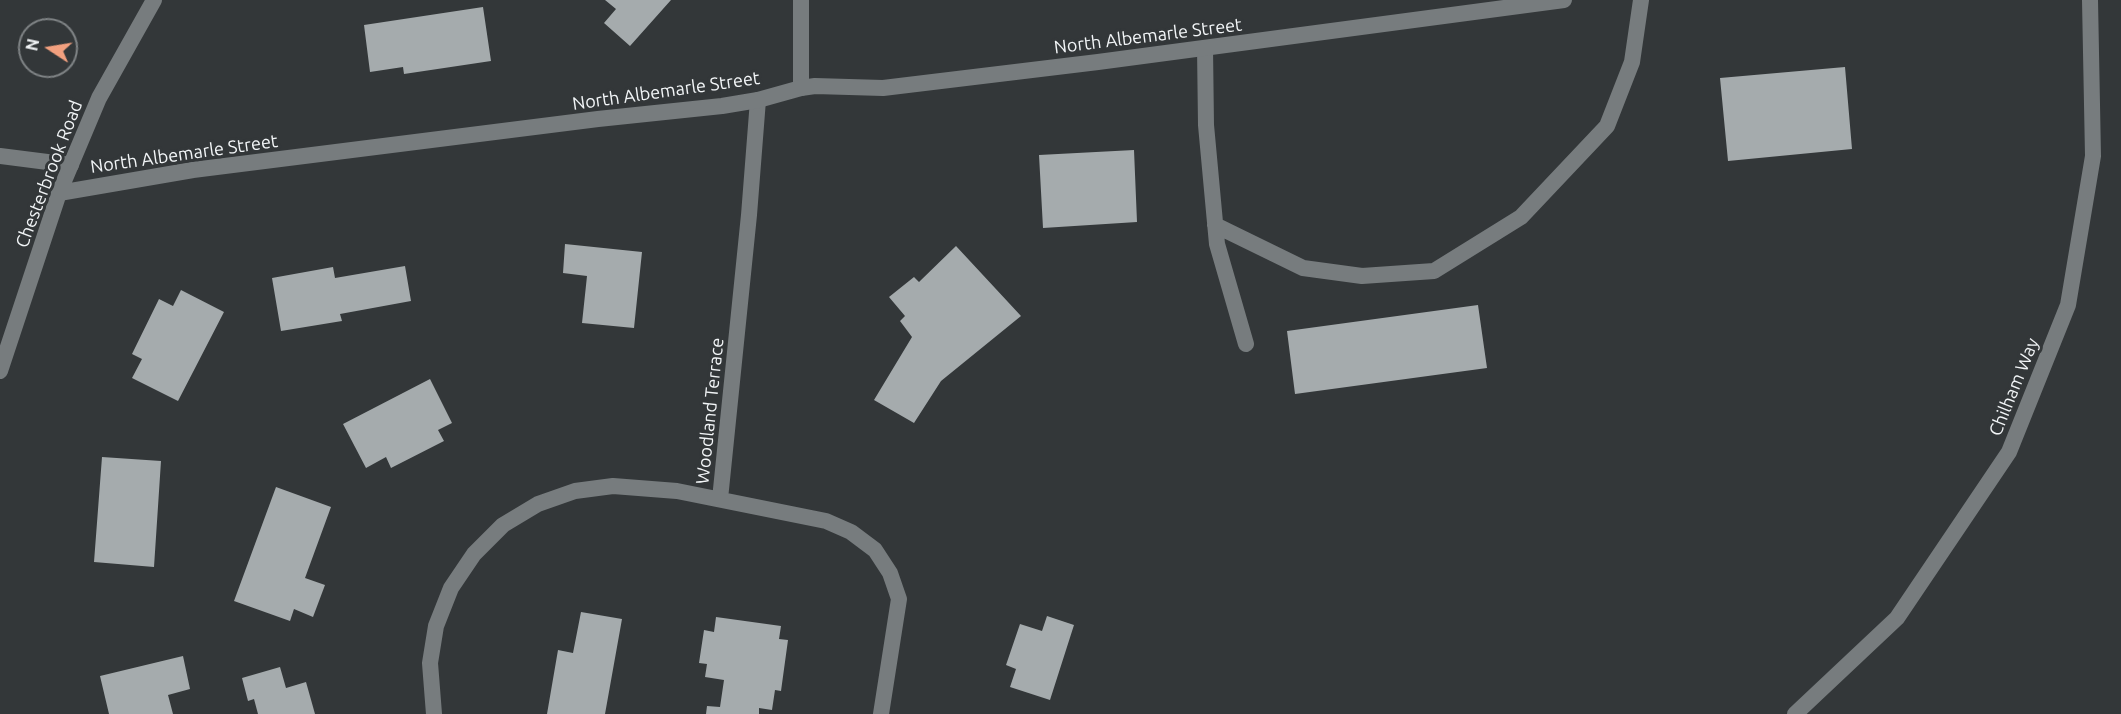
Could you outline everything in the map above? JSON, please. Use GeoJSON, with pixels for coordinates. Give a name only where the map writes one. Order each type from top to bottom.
{"type":"FeatureCollection","features":[{"type":"Feature","properties":{"kind":"street","name":"Chesterbrook Road"},"geometry":{"type":"LineString","coordinates":[[0,371],[59,193],[99,98],[154,0]]}},
{"type":"Feature","properties":{"kind":"street"},"geometry":{"type":"LineString","coordinates":[[801,0],[801,88]]}},
{"type":"Feature","properties":{"kind":"street","name":"North Albemarle Street"},"geometry":{"type":"LineString","coordinates":[[59,193],[193,170],[598,119],[723,106],[815,86],[883,88],[1564,0]]}},
{"type":"Feature","properties":{"kind":"street"},"geometry":{"type":"LineString","coordinates":[[1215,225],[1303,268],[1362,276],[1434,271],[1521,217],[1607,126],[1632,62],[1641,0]]}},
{"type":"Feature","properties":{"kind":"street","name":"Chilham Way"},"geometry":{"type":"LineString","coordinates":[[1795,714],[1897,618],[2009,452],[2068,305],[2093,156],[2090,0]]}},
{"type":"Feature","properties":{"kind":"street"},"geometry":{"type":"LineString","coordinates":[[1205,48],[1206,125],[1217,244],[1246,344]]}},
{"type":"Feature","properties":{"kind":"street","name":"Woodland Terrace"},"geometry":{"type":"LineString","coordinates":[[758,100],[720,499],[826,521],[851,531],[875,550],[890,573],[899,599],[881,714]]}},
{"type":"Feature","properties":{"kind":"street"},"geometry":{"type":"LineString","coordinates":[[0,156],[71,165]]}},
{"type":"Feature","properties":{"kind":"street"},"geometry":{"type":"LineString","coordinates":[[434,714],[430,663],[436,626],[451,588],[474,554],[503,525],[538,504],[575,491],[614,486],[678,492],[720,499]]}},
{"type":"Feature","properties":{"kind":"building"},"geometry":{"type":"Polygon","coordinates":[[[605,0],[671,0],[630,46],[604,23],[616,9],[605,0]]]}},
{"type":"Feature","properties":{"kind":"building"},"geometry":{"type":"Polygon","coordinates":[[[483,7],[491,61],[404,74],[403,67],[370,72],[364,25],[483,7]]]}},
{"type":"Feature","properties":{"kind":"building"},"geometry":{"type":"Polygon","coordinates":[[[1845,67],[1852,149],[1728,161],[1720,78],[1845,67]]]}},
{"type":"Feature","properties":{"kind":"building"},"geometry":{"type":"Polygon","coordinates":[[[1134,150],[1137,222],[1043,228],[1039,155],[1134,150]]]}},
{"type":"Feature","properties":{"kind":"building"},"geometry":{"type":"Polygon","coordinates":[[[565,244],[642,252],[634,328],[582,323],[587,276],[563,273],[565,244]]]}},
{"type":"Feature","properties":{"kind":"building"},"geometry":{"type":"Polygon","coordinates":[[[956,246],[1021,316],[941,381],[914,423],[874,400],[912,337],[900,321],[905,316],[889,297],[914,277],[919,282],[956,246]]]}},
{"type":"Feature","properties":{"kind":"building"},"geometry":{"type":"Polygon","coordinates":[[[405,266],[411,301],[340,314],[342,321],[281,331],[272,278],[333,267],[335,278],[405,266]]]}},
{"type":"Feature","properties":{"kind":"building"},"geometry":{"type":"Polygon","coordinates":[[[181,290],[224,312],[178,401],[132,378],[142,359],[132,354],[159,299],[173,306],[181,290]]]}},
{"type":"Feature","properties":{"kind":"building"},"geometry":{"type":"Polygon","coordinates":[[[1478,305],[1487,368],[1295,394],[1287,331],[1478,305]]]}},
{"type":"Feature","properties":{"kind":"building"},"geometry":{"type":"Polygon","coordinates":[[[430,379],[452,423],[438,430],[444,441],[391,468],[386,457],[366,468],[343,424],[430,379]]]}},
{"type":"Feature","properties":{"kind":"building"},"geometry":{"type":"Polygon","coordinates":[[[102,457],[161,461],[154,567],[94,562],[102,457]]]}},
{"type":"Feature","properties":{"kind":"building"},"geometry":{"type":"Polygon","coordinates":[[[276,487],[331,507],[305,578],[325,585],[313,617],[294,609],[290,621],[234,601],[276,487]]]}},
{"type":"Feature","properties":{"kind":"building"},"geometry":{"type":"Polygon","coordinates":[[[581,612],[622,619],[605,714],[547,714],[558,650],[573,653],[581,612]]]}},
{"type":"Feature","properties":{"kind":"building"},"geometry":{"type":"Polygon","coordinates":[[[1047,616],[1074,625],[1050,700],[1010,687],[1016,669],[1006,665],[1020,624],[1042,631],[1047,616]]]}},
{"type":"Feature","properties":{"kind":"building"},"geometry":{"type":"Polygon","coordinates":[[[716,617],[781,626],[779,639],[788,640],[781,691],[775,690],[772,710],[759,708],[759,714],[706,714],[707,706],[720,707],[724,680],[705,677],[707,664],[699,663],[704,630],[714,632],[716,617]]]}},
{"type":"Feature","properties":{"kind":"building"},"geometry":{"type":"Polygon","coordinates":[[[183,656],[190,689],[168,695],[173,714],[109,714],[100,676],[183,656]]]}},
{"type":"Feature","properties":{"kind":"building"},"geometry":{"type":"Polygon","coordinates":[[[280,667],[286,688],[306,682],[315,714],[258,714],[254,699],[248,701],[242,678],[280,667]]]}}]}
